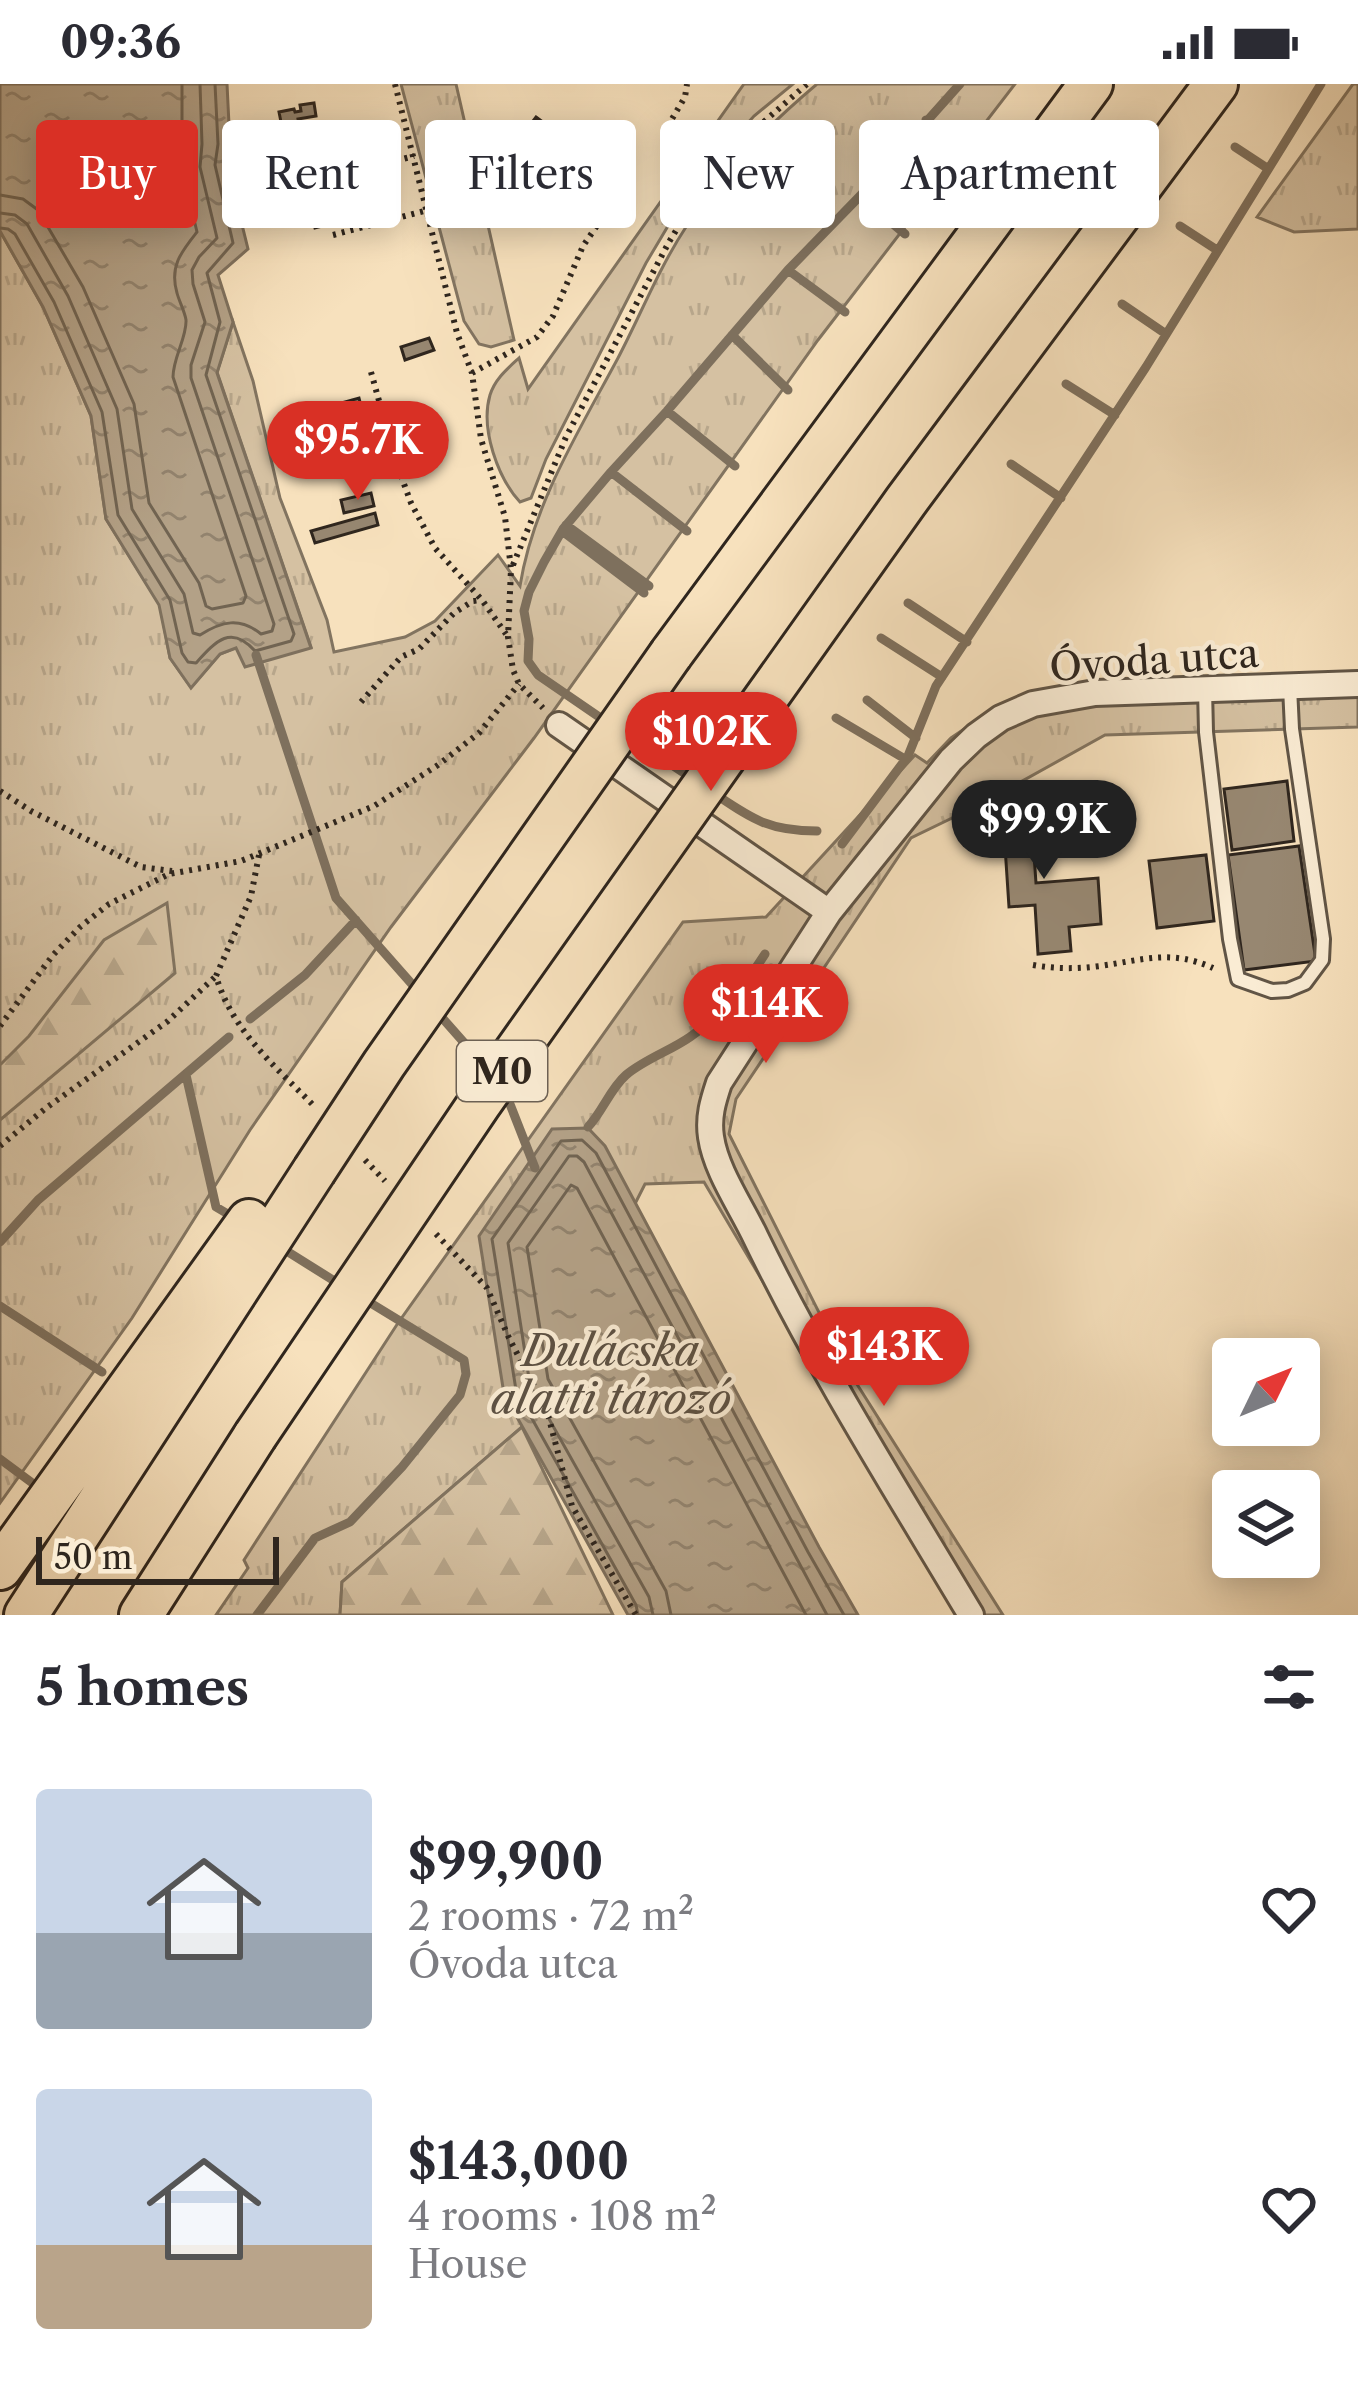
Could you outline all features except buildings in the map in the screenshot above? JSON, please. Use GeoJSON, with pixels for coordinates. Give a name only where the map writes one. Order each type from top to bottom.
{"type":"FeatureCollection","features":[{"type":"Feature","properties":{"kind":"highway","name":"M0"},"geometry":{"type":"LineString","coordinates":[[163,1371],[288,1166],[384,1064],[671,654],[1091,84]]}},
{"type":"Feature","properties":{"kind":"highway","name":"M0"},"geometry":{"type":"LineString","coordinates":[[141,1615],[255,1436],[479,1104],[906,501],[1216,84]]}},
{"type":"Feature","properties":{"kind":"highway"},"geometry":{"type":"LineString","coordinates":[[0,1568],[163,1371]]}},
{"type":"Feature","properties":{"kind":"highway"},"geometry":{"type":"LineString","coordinates":[[26,1615],[163,1371]]}},
{"type":"Feature","properties":{"kind":"street","name":"Óvoda utca"},"geometry":{"type":"LineString","coordinates":[[971,1615],[777,1282],[722,1168],[711,1140],[710,1112],[719,1083],[829,912],[951,760],[1001,718],[1033,704],[1095,693],[1358,684]]}},
{"type":"Feature","properties":{"kind":"street"},"geometry":{"type":"LineString","coordinates":[[559,725],[829,912]]}},
{"type":"Feature","properties":{"kind":"lane"},"geometry":{"type":"LineString","coordinates":[[1205,689],[1206,732],[1238,979],[1272,991],[1305,983],[1322,960],[1290,687]]}},
{"type":"Feature","properties":{"kind":"path"},"geometry":{"type":"LineString","coordinates":[[395,84],[425,198]]}},
{"type":"Feature","properties":{"kind":"path"},"geometry":{"type":"LineString","coordinates":[[671,120],[685,97],[686,84]]}},
{"type":"Feature","properties":{"kind":"path"},"geometry":{"type":"LineString","coordinates":[[512,568],[566,437],[669,242],[743,140],[807,84]]}},
{"type":"Feature","properties":{"kind":"path"},"geometry":{"type":"LineString","coordinates":[[401,159],[414,156]]}},
{"type":"Feature","properties":{"kind":"path"},"geometry":{"type":"LineString","coordinates":[[333,235],[425,211]]}},
{"type":"Feature","properties":{"kind":"path"},"geometry":{"type":"LineString","coordinates":[[432,228],[505,517],[512,568],[508,638],[513,670],[519,684],[559,725]]}},
{"type":"Feature","properties":{"kind":"path"},"geometry":{"type":"LineString","coordinates":[[472,373],[538,337],[595,228]]}},
{"type":"Feature","properties":{"kind":"path"},"geometry":{"type":"LineString","coordinates":[[371,372],[411,503],[435,548],[482,600],[508,638]]}},
{"type":"Feature","properties":{"kind":"path"},"geometry":{"type":"LineString","coordinates":[[361,702],[401,657],[419,649],[454,613],[482,600]]}},
{"type":"Feature","properties":{"kind":"path"},"geometry":{"type":"LineString","coordinates":[[0,1026],[53,955],[109,904],[181,872],[241,861],[374,806],[479,734],[519,684]]}},
{"type":"Feature","properties":{"kind":"path"},"geometry":{"type":"LineString","coordinates":[[0,791],[141,867],[181,872]]}},
{"type":"Feature","properties":{"kind":"path"},"geometry":{"type":"LineString","coordinates":[[1033,965],[1060,969],[1148,956],[1191,958],[1238,979]]}},
{"type":"Feature","properties":{"kind":"path"},"geometry":{"type":"LineString","coordinates":[[0,1146],[168,1021],[216,976]]}},
{"type":"Feature","properties":{"kind":"green space"},"geometry":{"type":"Polygon","coordinates":[[[401,84],[456,84],[464,120],[425,120],[425,174],[401,84]]]}},
{"type":"Feature","properties":{"kind":"green space"},"geometry":{"type":"Polygon","coordinates":[[[744,84],[793,84],[750,120],[719,120],[744,84]]]}},
{"type":"Feature","properties":{"kind":"green space"},"geometry":{"type":"Polygon","coordinates":[[[817,84],[1015,84],[987,120],[859,120],[859,228],[904,228],[391,927],[250,1130],[132,1318],[0,1503],[0,231],[43,307],[91,416],[106,519],[160,605],[170,658],[191,687],[220,654],[237,647],[311,647],[217,372],[233,322],[253,381],[280,498],[327,620],[334,652],[405,637],[435,621],[498,555],[520,586],[535,526],[559,469],[686,228],[835,228],[835,120],[777,120],[817,84]]]}},
{"type":"Feature","properties":{"kind":"green space"},"geometry":{"type":"Polygon","coordinates":[[[1353,84],[1358,84],[1358,229],[1294,232],[1257,217],[1353,84]]]}},
{"type":"Feature","properties":{"kind":"green space"},"geometry":{"type":"Polygon","coordinates":[[[660,203],[660,228],[667,228],[546,459],[531,498],[520,502],[498,467],[489,437],[488,408],[495,384],[519,358],[528,389],[660,203]]]}},
{"type":"Feature","properties":{"kind":"green space"},"geometry":{"type":"Polygon","coordinates":[[[439,228],[489,228],[514,340],[491,347],[479,344],[464,321],[439,228]]]}},
{"type":"Feature","properties":{"kind":"green space"},"geometry":{"type":"Polygon","coordinates":[[[1358,671],[1358,727],[1105,735],[911,838],[736,1099],[729,1134],[848,1370],[1003,1615],[960,1615],[704,1182],[645,1184],[522,1427],[342,1582],[340,1615],[216,1615],[248,1568],[244,1560],[398,1323],[683,922],[766,917],[915,755],[927,763],[951,738],[1001,704],[1052,688],[1358,671]]]}},
{"type":"Feature","properties":{"kind":"green space"},"geometry":{"type":"Polygon","coordinates":[[[167,903],[175,973],[0,1120],[0,1065],[29,1036],[104,940],[167,903]]]}},
{"type":"Feature","properties":{"kind":"green space"},"geometry":{"type":"Polygon","coordinates":[[[522,1427],[613,1615],[340,1615],[342,1582],[522,1427]]]}},
{"type":"Feature","properties":{"kind":"water"},"geometry":{"type":"Polygon","coordinates":[[[0,84],[227,84],[229,120],[222,120],[222,228],[243,228],[248,249],[218,275],[233,322],[217,373],[311,648],[245,667],[236,648],[220,654],[191,688],[170,658],[159,605],[106,519],[91,416],[43,307],[0,231],[0,84]]]}},
{"type":"Feature","properties":{"kind":"water","name":"Dulácska alatti tározó"},"geometry":{"type":"Polygon","coordinates":[[[588,1128],[605,1146],[858,1615],[628,1615],[504,1394],[479,1236],[552,1129],[588,1128]]]}},
{"type":"Feature","properties":{"kind":"waterway"},"geometry":{"type":"LineString","coordinates":[[608,723],[538,675],[528,661],[524,611],[544,562],[563,529],[611,472],[960,84]]}},
{"type":"Feature","properties":{"kind":"waterway"},"geometry":{"type":"LineString","coordinates":[[842,844],[908,756],[936,686],[1146,367],[1321,84]]}},
{"type":"Feature","properties":{"kind":"waterway"},"geometry":{"type":"LineString","coordinates":[[1235,147],[1267,168]]}},
{"type":"Feature","properties":{"kind":"waterway"},"geometry":{"type":"LineString","coordinates":[[1180,226],[1217,250]]}},
{"type":"Feature","properties":{"kind":"waterway"},"geometry":{"type":"LineString","coordinates":[[898,228],[905,234]]}},
{"type":"Feature","properties":{"kind":"waterway"},"geometry":{"type":"LineString","coordinates":[[788,270],[845,312]]}},
{"type":"Feature","properties":{"kind":"waterway"},"geometry":{"type":"LineString","coordinates":[[1122,304],[1166,334]]}},
{"type":"Feature","properties":{"kind":"waterway"},"geometry":{"type":"LineString","coordinates":[[732,335],[788,390]]}},
{"type":"Feature","properties":{"kind":"waterway"},"geometry":{"type":"LineString","coordinates":[[1066,384],[1115,415]]}},
{"type":"Feature","properties":{"kind":"waterway"},"geometry":{"type":"LineString","coordinates":[[667,411],[735,466]]}},
{"type":"Feature","properties":{"kind":"waterway"},"geometry":{"type":"LineString","coordinates":[[1011,464],[1061,498]]}},
{"type":"Feature","properties":{"kind":"waterway"},"geometry":{"type":"LineString","coordinates":[[611,472],[687,531]]}},
{"type":"Feature","properties":{"kind":"waterway"},"geometry":{"type":"LineString","coordinates":[[566,525],[649,586]]}},
{"type":"Feature","properties":{"kind":"waterway"},"geometry":{"type":"LineString","coordinates":[[562,531],[644,593]]}},
{"type":"Feature","properties":{"kind":"waterway"},"geometry":{"type":"LineString","coordinates":[[908,603],[967,642]]}},
{"type":"Feature","properties":{"kind":"waterway"},"geometry":{"type":"LineString","coordinates":[[881,638],[942,677]]}},
{"type":"Feature","properties":{"kind":"waterway"},"geometry":{"type":"LineString","coordinates":[[256,655],[336,898],[418,991]]}},
{"type":"Feature","properties":{"kind":"waterway"},"geometry":{"type":"LineString","coordinates":[[867,700],[916,738]]}},
{"type":"Feature","properties":{"kind":"waterway"},"geometry":{"type":"LineString","coordinates":[[836,718],[905,759]]}},
{"type":"Feature","properties":{"kind":"waterway"},"geometry":{"type":"LineString","coordinates":[[627,735],[693,779]]}},
{"type":"Feature","properties":{"kind":"waterway"},"geometry":{"type":"LineString","coordinates":[[712,792],[760,821],[817,831]]}},
{"type":"Feature","properties":{"kind":"waterway"},"geometry":{"type":"LineString","coordinates":[[250,1019],[305,975],[356,920]]}},
{"type":"Feature","properties":{"kind":"waterway"},"geometry":{"type":"LineString","coordinates":[[588,1127],[626,1075],[712,1020],[765,954]]}},
{"type":"Feature","properties":{"kind":"waterway"},"geometry":{"type":"LineString","coordinates":[[437,1012],[490,1072]]}},
{"type":"Feature","properties":{"kind":"waterway"},"geometry":{"type":"LineString","coordinates":[[0,1242],[38,1200],[229,1037]]}},
{"type":"Feature","properties":{"kind":"waterway"},"geometry":{"type":"LineString","coordinates":[[186,1075],[216,1207],[238,1220]]}},
{"type":"Feature","properties":{"kind":"waterway"},"geometry":{"type":"LineString","coordinates":[[504,1089],[535,1168]]}},
{"type":"Feature","properties":{"kind":"waterway"},"geometry":{"type":"LineString","coordinates":[[277,1245],[344,1287]]}},
{"type":"Feature","properties":{"kind":"waterway"},"geometry":{"type":"LineString","coordinates":[[257,1615],[315,1538],[350,1522],[460,1395],[464,1360],[364,1299]]}},
{"type":"Feature","properties":{"kind":"waterway"},"geometry":{"type":"LineString","coordinates":[[0,1306],[102,1372]]}},
{"type":"Feature","properties":{"kind":"waterway"},"geometry":{"type":"LineString","coordinates":[[0,1459],[31,1482]]}}]}
